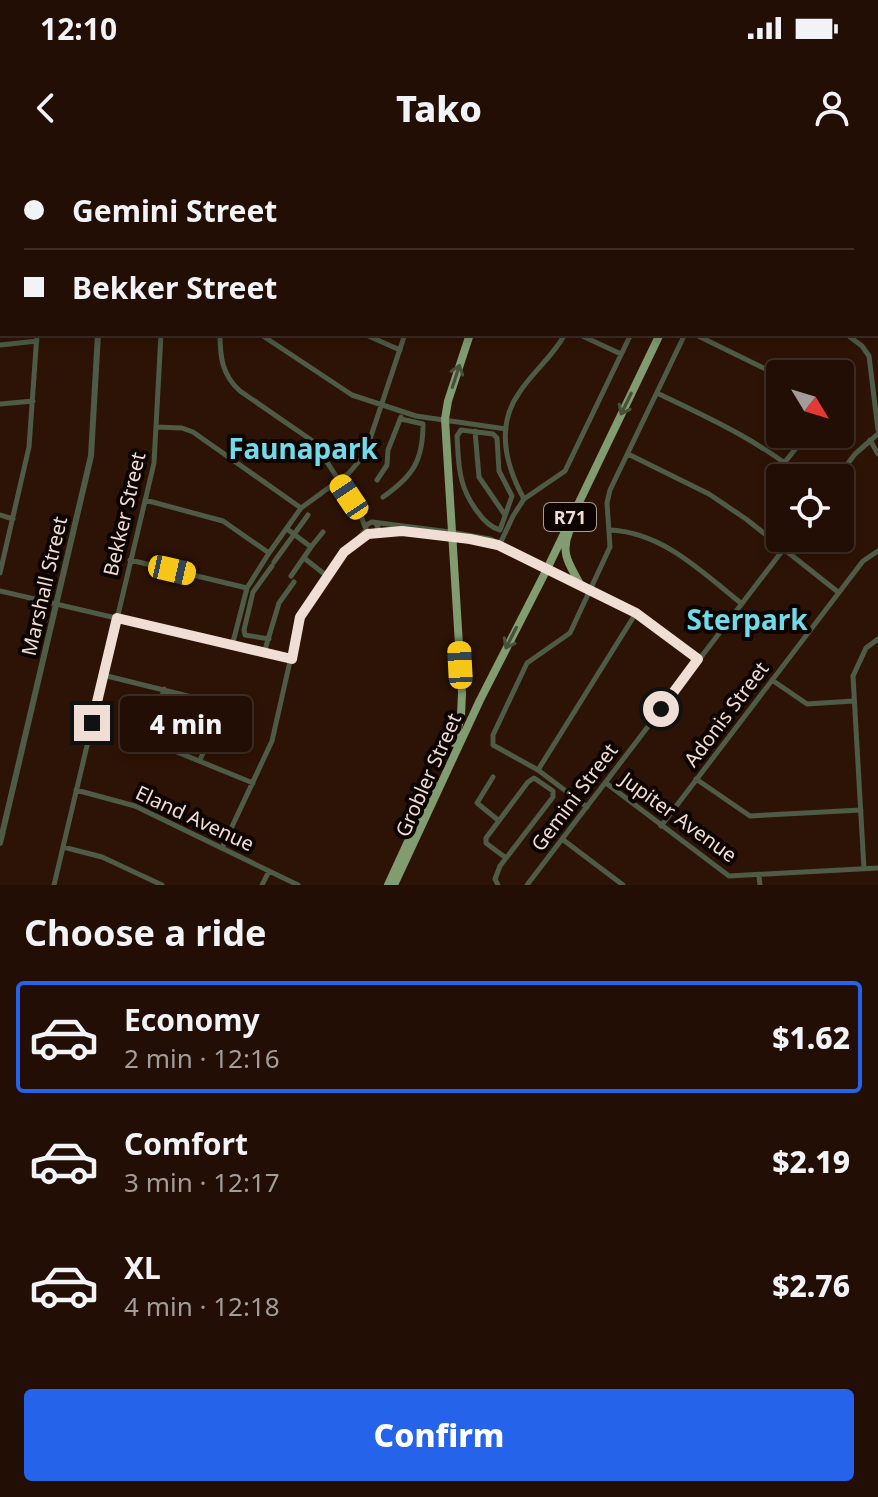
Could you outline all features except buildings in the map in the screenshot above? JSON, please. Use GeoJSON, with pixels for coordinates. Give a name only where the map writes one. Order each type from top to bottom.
{"type":"FeatureCollection","features":[{"type":"Feature","properties":{"kind":"main road","name":"R71"},"geometry":{"type":"LineString","coordinates":[[456,739],[462,693],[445,419],[469,336]]}},
{"type":"Feature","properties":{"kind":"main road","name":"Grobler Street"},"geometry":{"type":"LineString","coordinates":[[391,885],[659,336]]}},
{"type":"Feature","properties":{"kind":"main road"},"geometry":{"type":"LineString","coordinates":[[575,508],[565,551],[568,565],[580,584]]}},
{"type":"Feature","properties":{"kind":"main road"},"geometry":{"type":"LineString","coordinates":[[446,771],[456,739],[480,700]]}},
{"type":"Feature","properties":{"kind":"main road","name":"Grobler Street"},"geometry":{"type":"LineString","coordinates":[[391,885],[456,739]]}},
{"type":"Feature","properties":{"kind":"street","name":"Marshall Street"},"geometry":{"type":"LineString","coordinates":[[0,843],[91,456],[98,336]]}},
{"type":"Feature","properties":{"kind":"street","name":"Bekker Street"},"geometry":{"type":"LineString","coordinates":[[54,885],[154,463],[161,336]]}},
{"type":"Feature","properties":{"kind":"street"},"geometry":{"type":"LineString","coordinates":[[220,336],[223,368],[230,381],[309,437],[360,513],[366,531]]}},
{"type":"Feature","properties":{"kind":"street"},"geometry":{"type":"LineString","coordinates":[[263,336],[345,392],[423,424],[419,458],[409,476],[383,497]]}},
{"type":"Feature","properties":{"kind":"street"},"geometry":{"type":"LineString","coordinates":[[368,336],[400,350]]}},
{"type":"Feature","properties":{"kind":"street"},"geometry":{"type":"LineString","coordinates":[[232,646],[247,588],[269,553],[301,508],[357,465],[365,454],[404,336]]}},
{"type":"Feature","properties":{"kind":"street"},"geometry":{"type":"LineString","coordinates":[[524,499],[508,467],[506,429],[516,396],[553,355],[564,336]]}},
{"type":"Feature","properties":{"kind":"street"},"geometry":{"type":"LineString","coordinates":[[582,336],[621,354]]}},
{"type":"Feature","properties":{"kind":"street"},"geometry":{"type":"LineString","coordinates":[[499,545],[524,499],[565,471],[630,336]]}},
{"type":"Feature","properties":{"kind":"street"},"geometry":{"type":"LineString","coordinates":[[587,807],[538,770],[492,743],[494,732],[525,666],[531,659],[569,636],[610,547],[608,499],[684,336]]}},
{"type":"Feature","properties":{"kind":"street"},"geometry":{"type":"LineString","coordinates":[[698,336],[766,369]]}},
{"type":"Feature","properties":{"kind":"street"},"geometry":{"type":"LineString","coordinates":[[848,464],[878,432],[869,356],[849,336]]}},
{"type":"Feature","properties":{"kind":"street"},"geometry":{"type":"LineString","coordinates":[[0,345],[37,337],[29,447],[0,573]]}},
{"type":"Feature","properties":{"kind":"street"},"geometry":{"type":"LineString","coordinates":[[657,393],[735,431],[787,464]]}},
{"type":"Feature","properties":{"kind":"street"},"geometry":{"type":"LineString","coordinates":[[0,404],[33,401]]}},
{"type":"Feature","properties":{"kind":"street"},"geometry":{"type":"LineString","coordinates":[[401,416],[445,419],[506,429]]}},
{"type":"Feature","properties":{"kind":"street"},"geometry":{"type":"LineString","coordinates":[[377,480],[387,465],[388,450],[401,416]]}},
{"type":"Feature","properties":{"kind":"street"},"geometry":{"type":"LineString","coordinates":[[156,427],[182,428],[193,432],[301,508]]}},
{"type":"Feature","properties":{"kind":"street"},"geometry":{"type":"LineString","coordinates":[[475,431],[479,477],[506,516]]}},
{"type":"Feature","properties":{"kind":"street"},"geometry":{"type":"LineString","coordinates":[[475,431],[493,434],[497,438],[499,471],[512,496],[500,530],[492,527],[470,499],[462,481],[458,432],[475,431]]}},
{"type":"Feature","properties":{"kind":"street"},"geometry":{"type":"LineString","coordinates":[[870,440],[878,454]]}},
{"type":"Feature","properties":{"kind":"street"},"geometry":{"type":"LineString","coordinates":[[785,462],[796,448]]}},
{"type":"Feature","properties":{"kind":"street"},"geometry":{"type":"LineString","coordinates":[[628,454],[704,491],[766,537]]}},
{"type":"Feature","properties":{"kind":"street"},"geometry":{"type":"LineString","coordinates":[[449,481],[462,481]]}},
{"type":"Feature","properties":{"kind":"street"},"geometry":{"type":"LineString","coordinates":[[145,500],[223,521],[269,553]]}},
{"type":"Feature","properties":{"kind":"street"},"geometry":{"type":"LineString","coordinates":[[360,513],[378,527],[376,533]]}},
{"type":"Feature","properties":{"kind":"street"},"geometry":{"type":"LineString","coordinates":[[0,515],[13,519]]}},
{"type":"Feature","properties":{"kind":"street"},"geometry":{"type":"LineString","coordinates":[[269,639],[245,635],[253,592],[308,515]]}},
{"type":"Feature","properties":{"kind":"street"},"geometry":{"type":"LineString","coordinates":[[374,523],[499,545],[636,613],[698,659]]}},
{"type":"Feature","properties":{"kind":"street"},"geometry":{"type":"LineString","coordinates":[[222,848],[272,741],[300,617],[327,576],[374,523]]}},
{"type":"Feature","properties":{"kind":"street"},"geometry":{"type":"LineString","coordinates":[[287,529],[311,547]]}},
{"type":"Feature","properties":{"kind":"street"},"geometry":{"type":"LineString","coordinates":[[611,530],[639,534],[666,547],[742,604]]}},
{"type":"Feature","properties":{"kind":"street"},"geometry":{"type":"LineString","coordinates":[[366,531],[450,534]]}},
{"type":"Feature","properties":{"kind":"street"},"geometry":{"type":"LineString","coordinates":[[264,653],[279,603],[304,558],[323,532]]}},
{"type":"Feature","properties":{"kind":"street","name":"Adonis Street"},"geometry":{"type":"LineString","coordinates":[[661,826],[838,592],[863,561],[878,551]]}},
{"type":"Feature","properties":{"kind":"street","name":"Gemini Street"},"geometry":{"type":"LineString","coordinates":[[527,885],[781,552]]}},
{"type":"Feature","properties":{"kind":"street"},"geometry":{"type":"LineString","coordinates":[[787,552],[838,592]]}},
{"type":"Feature","properties":{"kind":"street"},"geometry":{"type":"LineString","coordinates":[[304,558],[327,576]]}},
{"type":"Feature","properties":{"kind":"street"},"geometry":{"type":"LineString","coordinates":[[130,560],[247,588]]}},
{"type":"Feature","properties":{"kind":"street"},"geometry":{"type":"LineString","coordinates":[[0,591],[292,659]]}},
{"type":"Feature","properties":{"kind":"street"},"geometry":{"type":"LineString","coordinates":[[538,770],[636,613]]}},
{"type":"Feature","properties":{"kind":"street"},"geometry":{"type":"LineString","coordinates":[[864,869],[853,701],[855,669],[866,648],[878,639]]}},
{"type":"Feature","properties":{"kind":"street"},"geometry":{"type":"LineString","coordinates":[[103,675],[205,699],[215,705],[216,719],[200,760]]}},
{"type":"Feature","properties":{"kind":"street"},"geometry":{"type":"LineString","coordinates":[[772,680],[807,704],[853,701]]}},
{"type":"Feature","properties":{"kind":"street"},"geometry":{"type":"LineString","coordinates":[[164,689],[152,733],[153,740],[160,747],[253,783]]}},
{"type":"Feature","properties":{"kind":"street"},"geometry":{"type":"LineString","coordinates":[[493,777],[477,803],[498,820]]}},
{"type":"Feature","properties":{"kind":"street"},"geometry":{"type":"LineString","coordinates":[[498,885],[496,875],[506,858],[552,799],[553,791],[538,780],[531,779],[485,840],[506,858]]}},
{"type":"Feature","properties":{"kind":"street"},"geometry":{"type":"LineString","coordinates":[[696,779],[750,816],[861,810]]}},
{"type":"Feature","properties":{"kind":"street","name":"Jupiter Avenue"},"geometry":{"type":"LineString","coordinates":[[606,783],[729,876],[878,868]]}},
{"type":"Feature","properties":{"kind":"street","name":"Eland Avenue"},"geometry":{"type":"LineString","coordinates":[[76,790],[135,806],[298,885]]}},
{"type":"Feature","properties":{"kind":"street"},"geometry":{"type":"LineString","coordinates":[[562,839],[623,885]]}},
{"type":"Feature","properties":{"kind":"street"},"geometry":{"type":"LineString","coordinates":[[63,847],[102,857],[162,885]]}},
{"type":"Feature","properties":{"kind":"street"},"geometry":{"type":"LineString","coordinates":[[262,885],[269,871]]}},
{"type":"Feature","properties":{"kind":"street"},"geometry":{"type":"LineString","coordinates":[[759,876],[760,885]]}},
{"type":"Feature","properties":{"kind":"district","name":"Faunapark"},"geometry":{"type":"Point","coordinates":[303,448]}},
{"type":"Feature","properties":{"kind":"district","name":"Sterpark"},"geometry":{"type":"Point","coordinates":[747,619]}},
{"type":"Feature","properties":{"kind":"route"},"geometry":{"type":"LineString","coordinates":[[92,723],[117,618],[292,659],[300,617],[344,552],[368,534],[388,531],[470,539],[498,545],[591,589],[647,620],[698,659],[661,709]]}}]}
